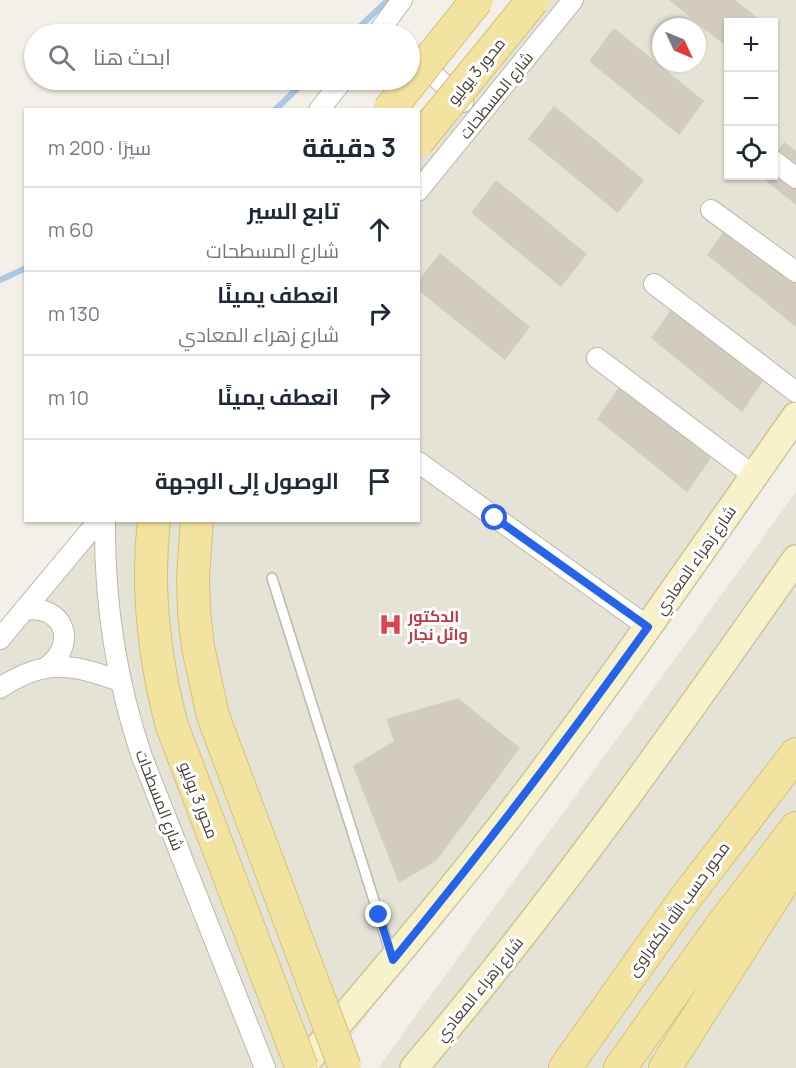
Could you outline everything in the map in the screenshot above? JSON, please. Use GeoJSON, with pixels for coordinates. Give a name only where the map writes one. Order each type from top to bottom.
{"type":"FeatureCollection","features":[{"type":"Feature","properties":{"kind":"main road"},"geometry":{"type":"LineString","coordinates":[[420,71],[477,0]]}},
{"type":"Feature","properties":{"kind":"main road","name":"محور 3 يوليو"},"geometry":{"type":"LineString","coordinates":[[420,139],[533,0]]}},
{"type":"Feature","properties":{"kind":"main road"},"geometry":{"type":"LineString","coordinates":[[391,108],[405,90]]}},
{"type":"Feature","properties":{"kind":"main road","name":"شارع زهراء المعادي"},"geometry":{"type":"LineString","coordinates":[[302,1068],[459,880],[515,808],[648,627],[796,416]]}},
{"type":"Feature","properties":{"kind":"main road","name":"محور 3 يوليو"},"geometry":{"type":"LineString","coordinates":[[154,522],[150,575],[151,614],[155,652],[171,726],[302,1068]]}},
{"type":"Feature","properties":{"kind":"main road"},"geometry":{"type":"LineString","coordinates":[[197,522],[193,576],[194,612],[198,647],[213,716],[345,1068]]}},
{"type":"Feature","properties":{"kind":"main road","name":"شارع زهراء المعادي"},"geometry":{"type":"LineString","coordinates":[[414,1068],[466,1007],[591,845],[652,763],[796,559]]}},
{"type":"Feature","properties":{"kind":"main road","name":"محور حسب الله الكفراوى"},"geometry":{"type":"LineString","coordinates":[[565,1068],[684,900],[796,754]]}},
{"type":"Feature","properties":{"kind":"main road"},"geometry":{"type":"LineString","coordinates":[[620,1068],[719,929],[796,828]]}},
{"type":"Feature","properties":{"kind":"main road"},"geometry":{"type":"LineString","coordinates":[[665,1068],[796,862]]}},
{"type":"Feature","properties":{"kind":"street"},"geometry":{"type":"LineString","coordinates":[[387,24],[402,0]]}},
{"type":"Feature","properties":{"kind":"street","name":"شارع المسطحات"},"geometry":{"type":"LineString","coordinates":[[420,189],[573,0]]}},
{"type":"Feature","properties":{"kind":"street"},"geometry":{"type":"LineString","coordinates":[[420,62],[479,117]]}},
{"type":"Feature","properties":{"kind":"street"},"geometry":{"type":"LineString","coordinates":[[321,108],[335,90]]}},
{"type":"Feature","properties":{"kind":"street"},"geometry":{"type":"LineString","coordinates":[[778,164],[796,178]]}},
{"type":"Feature","properties":{"kind":"street"},"geometry":{"type":"LineString","coordinates":[[711,210],[796,272]]}},
{"type":"Feature","properties":{"kind":"street"},"geometry":{"type":"LineString","coordinates":[[654,284],[796,392]]}},
{"type":"Feature","properties":{"kind":"street"},"geometry":{"type":"LineString","coordinates":[[597,358],[754,476]]}},
{"type":"Feature","properties":{"kind":"street"},"geometry":{"type":"LineString","coordinates":[[420,463],[648,627]]}},
{"type":"Feature","properties":{"kind":"street"},"geometry":{"type":"LineString","coordinates":[[0,639],[97,522]]}},
{"type":"Feature","properties":{"kind":"street","name":"شارع المسطحات"},"geometry":{"type":"LineString","coordinates":[[105,522],[109,615],[129,720],[265,1068]]}},
{"type":"Feature","properties":{"kind":"street"},"geometry":{"type":"LineString","coordinates":[[0,688],[16,678],[48,666],[62,651],[63,631],[52,614],[44,609],[24,610]]}},
{"type":"Feature","properties":{"kind":"street"},"geometry":{"type":"LineString","coordinates":[[48,666],[91,671],[120,681]]}},
{"type":"Feature","properties":{"kind":"lane"},"geometry":{"type":"LineString","coordinates":[[272,578],[393,960]]}},
{"type":"Feature","properties":{"kind":"shaded area"},"geometry":{"type":"Polygon","coordinates":[[[525,0],[796,0],[796,432],[328,1068],[0,1068],[0,648],[104,522],[420,522],[420,133],[525,0]]]}},
{"type":"Feature","properties":{"kind":"shaded area"},"geometry":{"type":"Polygon","coordinates":[[[796,492],[796,1068],[378,1068],[796,492]]]}},
{"type":"Feature","properties":{"kind":"building"},"geometry":{"type":"Polygon","coordinates":[[[669,0],[735,0],[758,18],[724,18],[724,45],[706,30],[706,18],[691,18],[669,0]]]}},
{"type":"Feature","properties":{"kind":"building"},"geometry":{"type":"Polygon","coordinates":[[[614,28],[652,59],[652,72],[668,72],[704,101],[679,135],[589,61],[614,28]]]}},
{"type":"Feature","properties":{"kind":"building"},"geometry":{"type":"Polygon","coordinates":[[[554,106],[644,180],[618,213],[528,139],[554,106]]]}},
{"type":"Feature","properties":{"kind":"building"},"geometry":{"type":"Polygon","coordinates":[[[784,142],[796,151],[796,205],[765,180],[778,180],[778,151],[784,142]]]}},
{"type":"Feature","properties":{"kind":"building"},"geometry":{"type":"Polygon","coordinates":[[[496,180],[587,254],[561,287],[471,213],[496,180]]]}},
{"type":"Feature","properties":{"kind":"building"},"geometry":{"type":"Polygon","coordinates":[[[731,221],[796,274],[796,327],[707,255],[731,221]]]}},
{"type":"Feature","properties":{"kind":"building"},"geometry":{"type":"Polygon","coordinates":[[[440,253],[530,327],[505,360],[420,292],[420,278],[440,253]]]}},
{"type":"Feature","properties":{"kind":"building"},"geometry":{"type":"Polygon","coordinates":[[[675,304],[765,378],[742,412],[651,338],[675,304]]]}},
{"type":"Feature","properties":{"kind":"building"},"geometry":{"type":"Polygon","coordinates":[[[621,384],[711,458],[687,492],[597,419],[621,384]]]}},
{"type":"Feature","properties":{"kind":"building"},"geometry":{"type":"Polygon","coordinates":[[[458,698],[520,748],[436,861],[399,883],[353,766],[394,741],[386,719],[458,698]]]}},
{"type":"Feature","properties":{"kind":"waterway"},"geometry":{"type":"LineString","coordinates":[[363,24],[388,0]]}},
{"type":"Feature","properties":{"kind":"waterway"},"geometry":{"type":"LineString","coordinates":[[277,108],[296,90]]}},
{"type":"Feature","properties":{"kind":"waterway"},"geometry":{"type":"LineString","coordinates":[[0,280],[24,269]]}},
{"type":"Feature","properties":{"kind":"place","name":"الدكتور وائل نجار"},"geometry":{"type":"Point","coordinates":[390,625]}},
{"type":"Feature","properties":{"kind":"route"},"geometry":{"type":"LineString","coordinates":[[379,915],[393,960],[522,799],[648,627],[495,518]]}}]}
